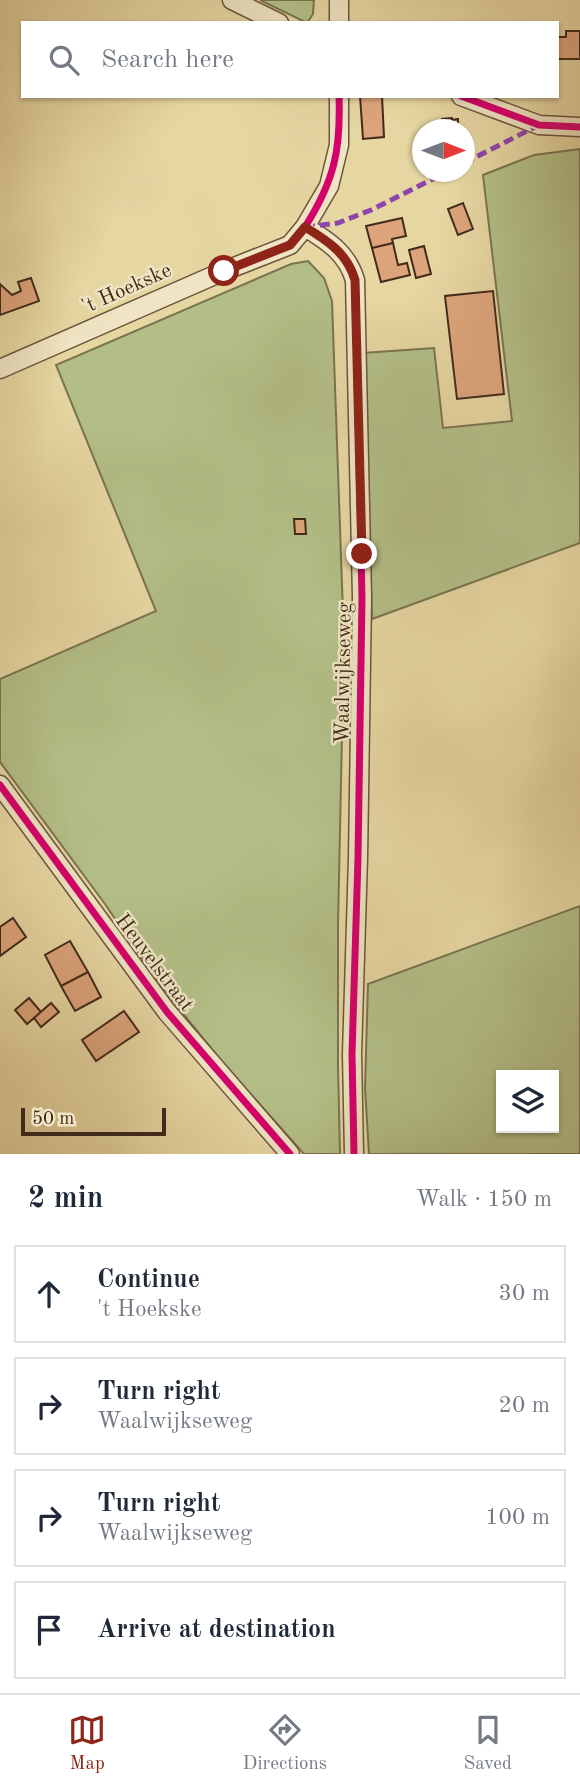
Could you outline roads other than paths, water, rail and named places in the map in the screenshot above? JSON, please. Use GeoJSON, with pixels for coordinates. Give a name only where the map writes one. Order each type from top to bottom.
{"type":"FeatureCollection","features":[{"type":"Feature","properties":{"kind":"street"},"geometry":{"type":"LineString","coordinates":[[232,0],[275,21]]}},
{"type":"Feature","properties":{"kind":"street"},"geometry":{"type":"LineString","coordinates":[[339,0],[339,21]]}},
{"type":"Feature","properties":{"kind":"street"},"geometry":{"type":"LineString","coordinates":[[305,227],[329,186],[338,145],[340,98]]}},
{"type":"Feature","properties":{"kind":"street"},"geometry":{"type":"LineString","coordinates":[[466,98],[539,125],[580,127]]}},
{"type":"Feature","properties":{"kind":"street","name":"'t Hoekske"},"geometry":{"type":"LineString","coordinates":[[0,369],[290,245],[305,227]]}},
{"type":"Feature","properties":{"kind":"street","name":"Waalwijkseweg"},"geometry":{"type":"LineString","coordinates":[[305,227],[328,241],[344,256],[355,280],[362,598],[352,1054],[354,1154]]}},
{"type":"Feature","properties":{"kind":"street","name":"Heuvelstraat"},"geometry":{"type":"LineString","coordinates":[[0,785],[167,1012],[290,1154]]}}]}
